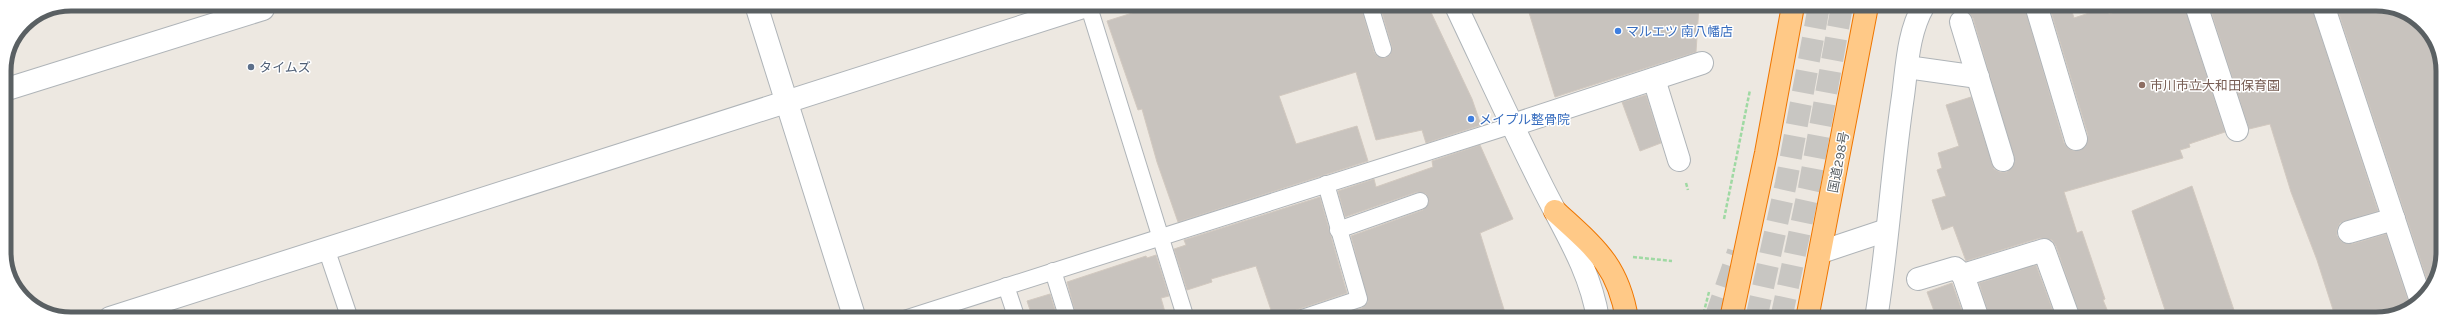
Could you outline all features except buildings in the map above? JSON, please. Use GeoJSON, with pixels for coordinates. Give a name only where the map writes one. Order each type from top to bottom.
{"type":"FeatureCollection","features":[{"type":"Feature","properties":{"kind":"highway"},"geometry":{"type":"LineString","coordinates":[[1733,312],[1766,153],[1792,11]]}},
{"type":"Feature","properties":{"kind":"highway","name":"国道298号"},"geometry":{"type":"LineString","coordinates":[[1808,312],[1866,11]]}},
{"type":"Feature","properties":{"kind":"highway"},"geometry":{"type":"LineString","coordinates":[[1554,211],[1605,260],[1616,277],[1625,312]]}},
{"type":"Feature","properties":{"kind":"street"},"geometry":{"type":"LineString","coordinates":[[11,88],[257,11]]}},
{"type":"Feature","properties":{"kind":"street"},"geometry":{"type":"LineString","coordinates":[[758,11],[788,102],[853,312]]}},
{"type":"Feature","properties":{"kind":"street"},"geometry":{"type":"LineString","coordinates":[[157,312],[327,251],[1071,11]]}},
{"type":"Feature","properties":{"kind":"street"},"geometry":{"type":"LineString","coordinates":[[1458,11],[1554,211],[1583,265],[1596,312]]}},
{"type":"Feature","properties":{"kind":"street"},"geometry":{"type":"LineString","coordinates":[[1877,312],[1893,165],[1907,67],[1913,29],[1921,11]]}},
{"type":"Feature","properties":{"kind":"street"},"geometry":{"type":"LineString","coordinates":[[2038,11],[2076,139]]}},
{"type":"Feature","properties":{"kind":"street"},"geometry":{"type":"LineString","coordinates":[[2198,11],[2237,130]]}},
{"type":"Feature","properties":{"kind":"street"},"geometry":{"type":"LineString","coordinates":[[2325,11],[2419,293]]}},
{"type":"Feature","properties":{"kind":"street"},"geometry":{"type":"LineString","coordinates":[[1961,22],[2003,160]]}},
{"type":"Feature","properties":{"kind":"street"},"geometry":{"type":"LineString","coordinates":[[1513,125],[1702,64]]}},
{"type":"Feature","properties":{"kind":"street"},"geometry":{"type":"LineString","coordinates":[[1907,67],[1978,77]]}},
{"type":"Feature","properties":{"kind":"street"},"geometry":{"type":"LineString","coordinates":[[1654,79],[1679,160]]}},
{"type":"Feature","properties":{"kind":"street"},"geometry":{"type":"LineString","coordinates":[[2349,232],[2394,219]]}},
{"type":"Feature","properties":{"kind":"street"},"geometry":{"type":"LineString","coordinates":[[1821,252],[1887,230]]}},
{"type":"Feature","properties":{"kind":"street"},"geometry":{"type":"LineString","coordinates":[[1963,275],[2044,250],[2066,312]]}},
{"type":"Feature","properties":{"kind":"street"},"geometry":{"type":"LineString","coordinates":[[1918,279],[1955,268],[1963,275],[1976,312]]}},
{"type":"Feature","properties":{"kind":"lane"},"geometry":{"type":"LineString","coordinates":[[1090,11],[1162,236],[1184,312]]}},
{"type":"Feature","properties":{"kind":"lane"},"geometry":{"type":"LineString","coordinates":[[1372,11],[1383,49]]}},
{"type":"Feature","properties":{"kind":"lane"},"geometry":{"type":"LineString","coordinates":[[926,312],[1513,125]]}},
{"type":"Feature","properties":{"kind":"lane"},"geometry":{"type":"LineString","coordinates":[[1320,312],[1359,299],[1326,184]]}},
{"type":"Feature","properties":{"kind":"lane"},"geometry":{"type":"LineString","coordinates":[[1338,230],[1420,201]]}},
{"type":"Feature","properties":{"kind":"lane"},"geometry":{"type":"LineString","coordinates":[[327,251],[348,312]]}},
{"type":"Feature","properties":{"kind":"lane"},"geometry":{"type":"LineString","coordinates":[[1053,271],[1066,312]]}},
{"type":"Feature","properties":{"kind":"lane"},"geometry":{"type":"LineString","coordinates":[[1006,286],[1015,312]]}},
{"type":"Feature","properties":{"kind":"path"},"geometry":{"type":"LineString","coordinates":[[1723,223],[1751,87]]}},
{"type":"Feature","properties":{"kind":"path"},"geometry":{"type":"LineString","coordinates":[[1627,256],[1672,261]]}},
{"type":"Feature","properties":{"kind":"path"},"geometry":{"type":"LineString","coordinates":[[1704,312],[1709,290]]}},
{"type":"Feature","properties":{"kind":"tunnel"},"geometry":{"type":"LineString","coordinates":[[1758,312],[1786,183],[1818,11]]}},
{"type":"Feature","properties":{"kind":"tunnel"},"geometry":{"type":"LineString","coordinates":[[1782,312],[1809,188],[1841,11]]}},
{"type":"Feature","properties":{"kind":"tunnel"},"geometry":{"type":"LineString","coordinates":[[1717,312],[1738,252]]}},
{"type":"Feature","properties":{"kind":"place","name":"マルエツ 南八幡店"},"geometry":{"type":"Point","coordinates":[1618,31]}},
{"type":"Feature","properties":{"kind":"place","name":"タイムズ"},"geometry":{"type":"Point","coordinates":[251,67]}},
{"type":"Feature","properties":{"kind":"place","name":"市川市立大和田保育園"},"geometry":{"type":"Point","coordinates":[2142,85]}},
{"type":"Feature","properties":{"kind":"place","name":"メイプル整骨院"},"geometry":{"type":"Point","coordinates":[1471,119]}}]}
